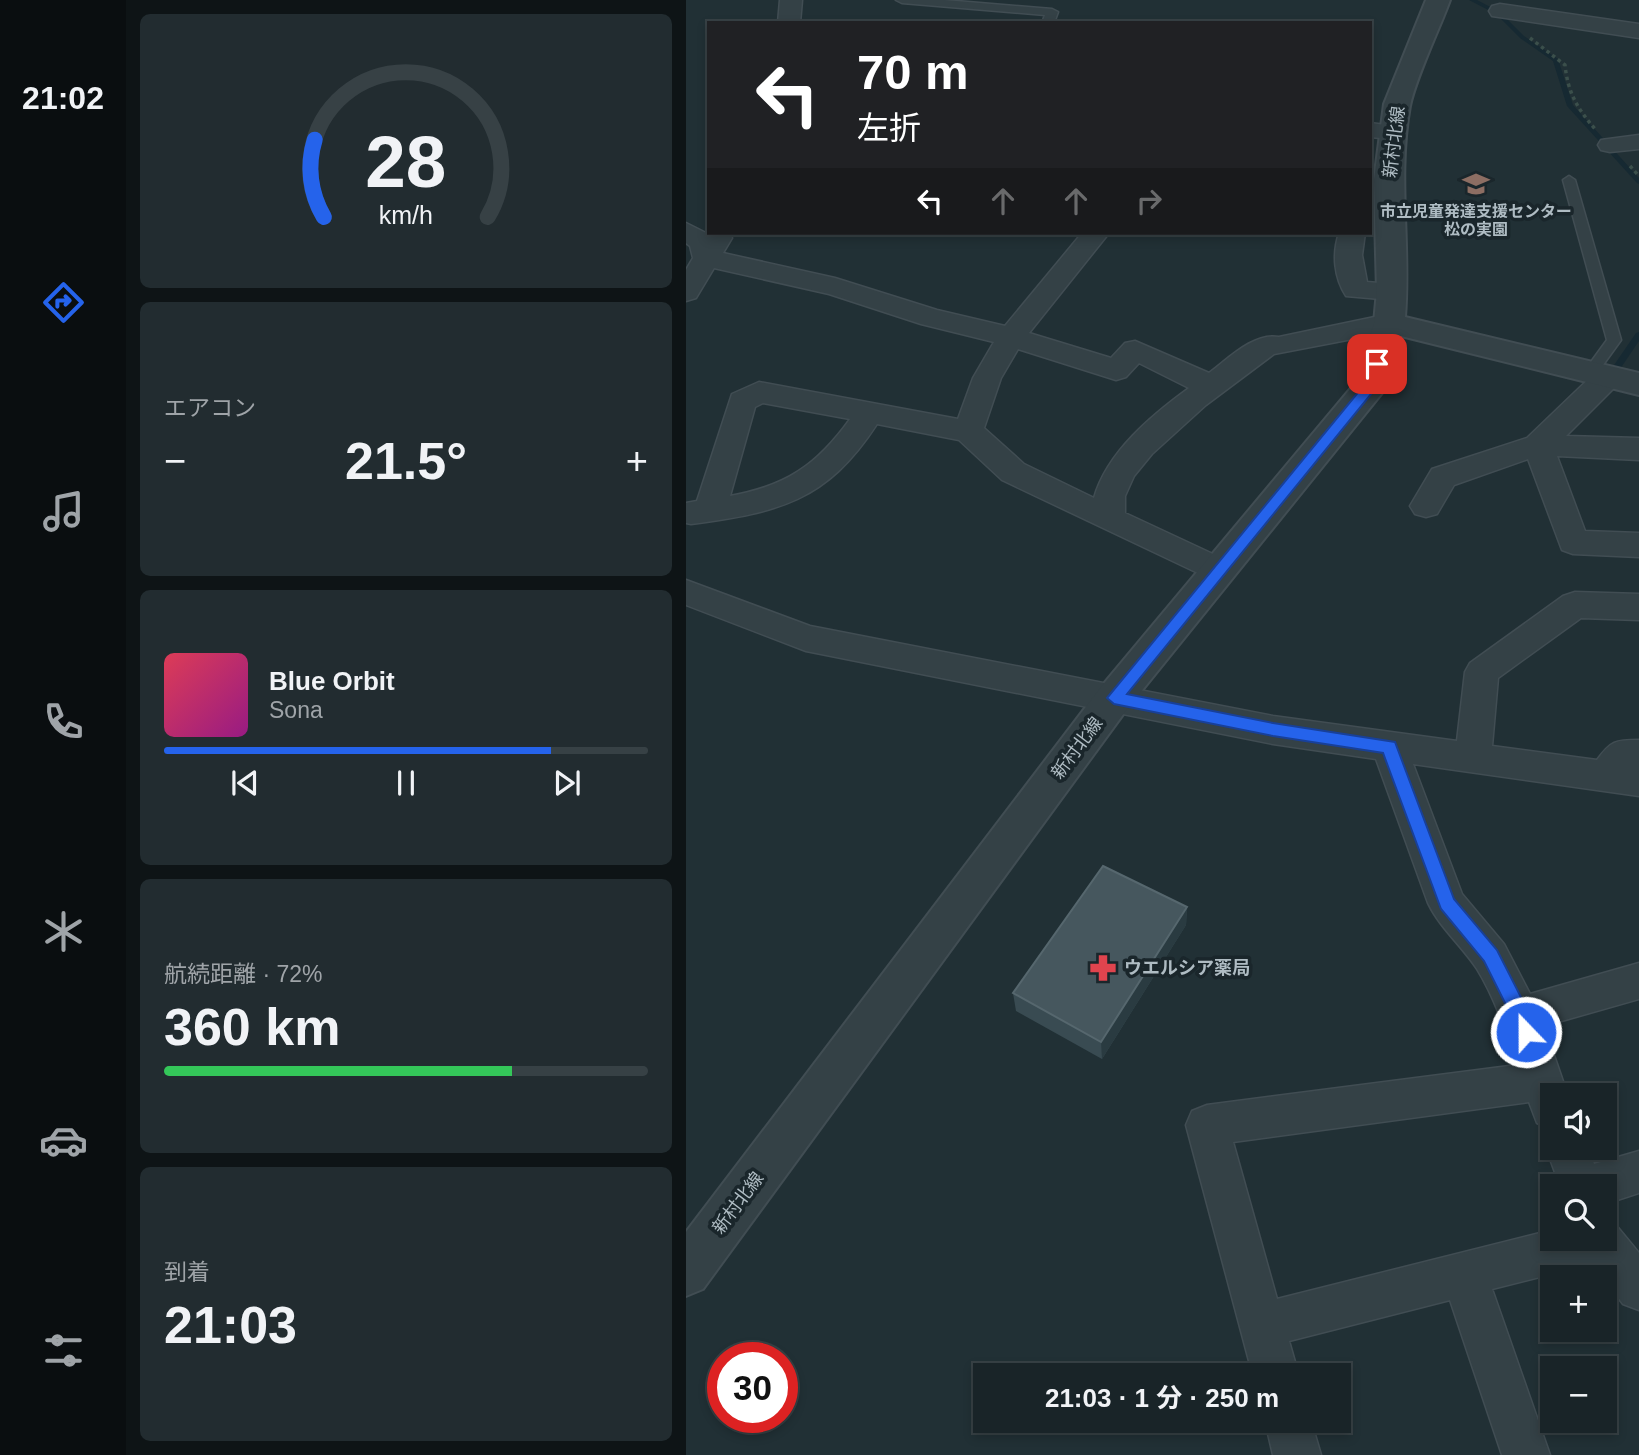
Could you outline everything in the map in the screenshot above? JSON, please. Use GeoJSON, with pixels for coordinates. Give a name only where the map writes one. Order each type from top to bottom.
{"type":"FeatureCollection","features":[{"type":"Feature","properties":{"kind":"street"},"geometry":{"type":"LineString","coordinates":[[789,21],[791,0]]}},
{"type":"Feature","properties":{"kind":"street","name":"新村北線"},"geometry":{"type":"LineString","coordinates":[[686,1272],[1114,698],[1371,385],[1390,307],[1380,210],[1388,180],[1381,131],[1396,104],[1438,0]]}},
{"type":"Feature","properties":{"kind":"street"},"geometry":{"type":"LineString","coordinates":[[1500,11],[1639,31]]}},
{"type":"Feature","properties":{"kind":"street"},"geometry":{"type":"LineString","coordinates":[[1610,145],[1639,142]]}},
{"type":"Feature","properties":{"kind":"street"},"geometry":{"type":"LineString","coordinates":[[686,231],[702,242],[707,258]]}},
{"type":"Feature","properties":{"kind":"street"},"geometry":{"type":"LineString","coordinates":[[686,292],[721,235]]}},
{"type":"Feature","properties":{"kind":"street"},"geometry":{"type":"LineString","coordinates":[[968,431],[987,378],[1011,337],[1094,235]]}},
{"type":"Feature","properties":{"kind":"street"},"geometry":{"type":"LineString","coordinates":[[1351,235],[1348,246],[1348,272],[1356,290],[1390,307],[1599,375],[1639,384]]}},
{"type":"Feature","properties":{"kind":"street"},"geometry":{"type":"LineString","coordinates":[[707,258],[835,288],[931,318],[1011,337],[1116,370],[1135,350],[1213,387]]}},
{"type":"Feature","properties":{"kind":"street"},"geometry":{"type":"LineString","coordinates":[[1109,519],[1106,507],[1126,461],[1149,436],[1269,344],[1279,346],[1390,307]]}},
{"type":"Feature","properties":{"kind":"street"},"geometry":{"type":"LineString","coordinates":[[1538,445],[1599,375]]}},
{"type":"Feature","properties":{"kind":"street"},"geometry":{"type":"LineString","coordinates":[[698,512],[742,401],[759,392],[968,431],[1013,472],[1219,571]]}},
{"type":"Feature","properties":{"kind":"street"},"geometry":{"type":"LineString","coordinates":[[698,512],[765,499],[808,481],[848,445],[869,414]]}},
{"type":"Feature","properties":{"kind":"street"},"geometry":{"type":"LineString","coordinates":[[1538,445],[1573,542],[1639,545]]}},
{"type":"Feature","properties":{"kind":"street"},"geometry":{"type":"LineString","coordinates":[[1426,506],[1443,477],[1538,445],[1639,449]]}},
{"type":"Feature","properties":{"kind":"street"},"geometry":{"type":"LineString","coordinates":[[686,592],[806,638],[1273,730],[1623,778],[1621,755],[1639,755]]}},
{"type":"Feature","properties":{"kind":"street"},"geometry":{"type":"LineString","coordinates":[[1473,756],[1482,672],[1575,605],[1639,607]]}},
{"type":"Feature","properties":{"kind":"street"},"geometry":{"type":"LineString","coordinates":[[1389,747],[1447,903],[1490,956],[1521,1015],[1543,1083]]}},
{"type":"Feature","properties":{"kind":"street"},"geometry":{"type":"LineString","coordinates":[[1521,1015],[1639,981]]}},
{"type":"Feature","properties":{"kind":"street"},"geometry":{"type":"LineString","coordinates":[[1272,1363],[1207,1125],[1540,1096]]}},
{"type":"Feature","properties":{"kind":"street"},"geometry":{"type":"LineString","coordinates":[[1617,1179],[1639,1172]]}},
{"type":"Feature","properties":{"kind":"street"},"geometry":{"type":"LineString","coordinates":[[1262,1325],[1556,1251]]}},
{"type":"Feature","properties":{"kind":"street"},"geometry":{"type":"LineString","coordinates":[[1609,1251],[1639,1288]]}},
{"type":"Feature","properties":{"kind":"street"},"geometry":{"type":"LineString","coordinates":[[1464,1274],[1526,1455]]}},
{"type":"Feature","properties":{"kind":"street"},"geometry":{"type":"LineString","coordinates":[[1291,1433],[1297,1455]]}},
{"type":"Feature","properties":{"kind":"lane"},"geometry":{"type":"LineString","coordinates":[[902,0],[1052,12],[1049,21]]}},
{"type":"Feature","properties":{"kind":"lane"},"geometry":{"type":"LineString","coordinates":[[1569,180],[1614,340],[1599,375]]}},
{"type":"Feature","properties":{"kind":"path"},"geometry":{"type":"LineString","coordinates":[[1500,11],[1565,65],[1567,86],[1574,104],[1639,176]]}},
{"type":"Feature","properties":{"kind":"building","name":"ウエルシア薬局"},"geometry":{"type":"Polygon","coordinates":[[[1103,866],[1187,907],[1101,1042],[1013,993],[1103,866]]]}},
{"type":"Feature","properties":{"kind":"waterway"},"geometry":{"type":"LineString","coordinates":[[1472,0],[1498,13],[1522,37],[1556,60],[1570,106],[1639,182]]}},
{"type":"Feature","properties":{"kind":"waterway"},"geometry":{"type":"LineString","coordinates":[[1613,373],[1639,335]]}},
{"type":"Feature","properties":{"kind":"place","name":"市立児童発達支援センター 松の実園"},"geometry":{"type":"Point","coordinates":[1476,184]}},
{"type":"Feature","properties":{"kind":"place","name":"ウエルシア薬局"},"geometry":{"type":"Point","coordinates":[1103,968]}},
{"type":"Feature","properties":{"kind":"route"},"geometry":{"type":"LineString","coordinates":[[1377,364],[1371,385],[1114,698],[1273,730],[1389,747],[1447,903],[1490,956],[1521,1015],[1526,1032]]}}]}
